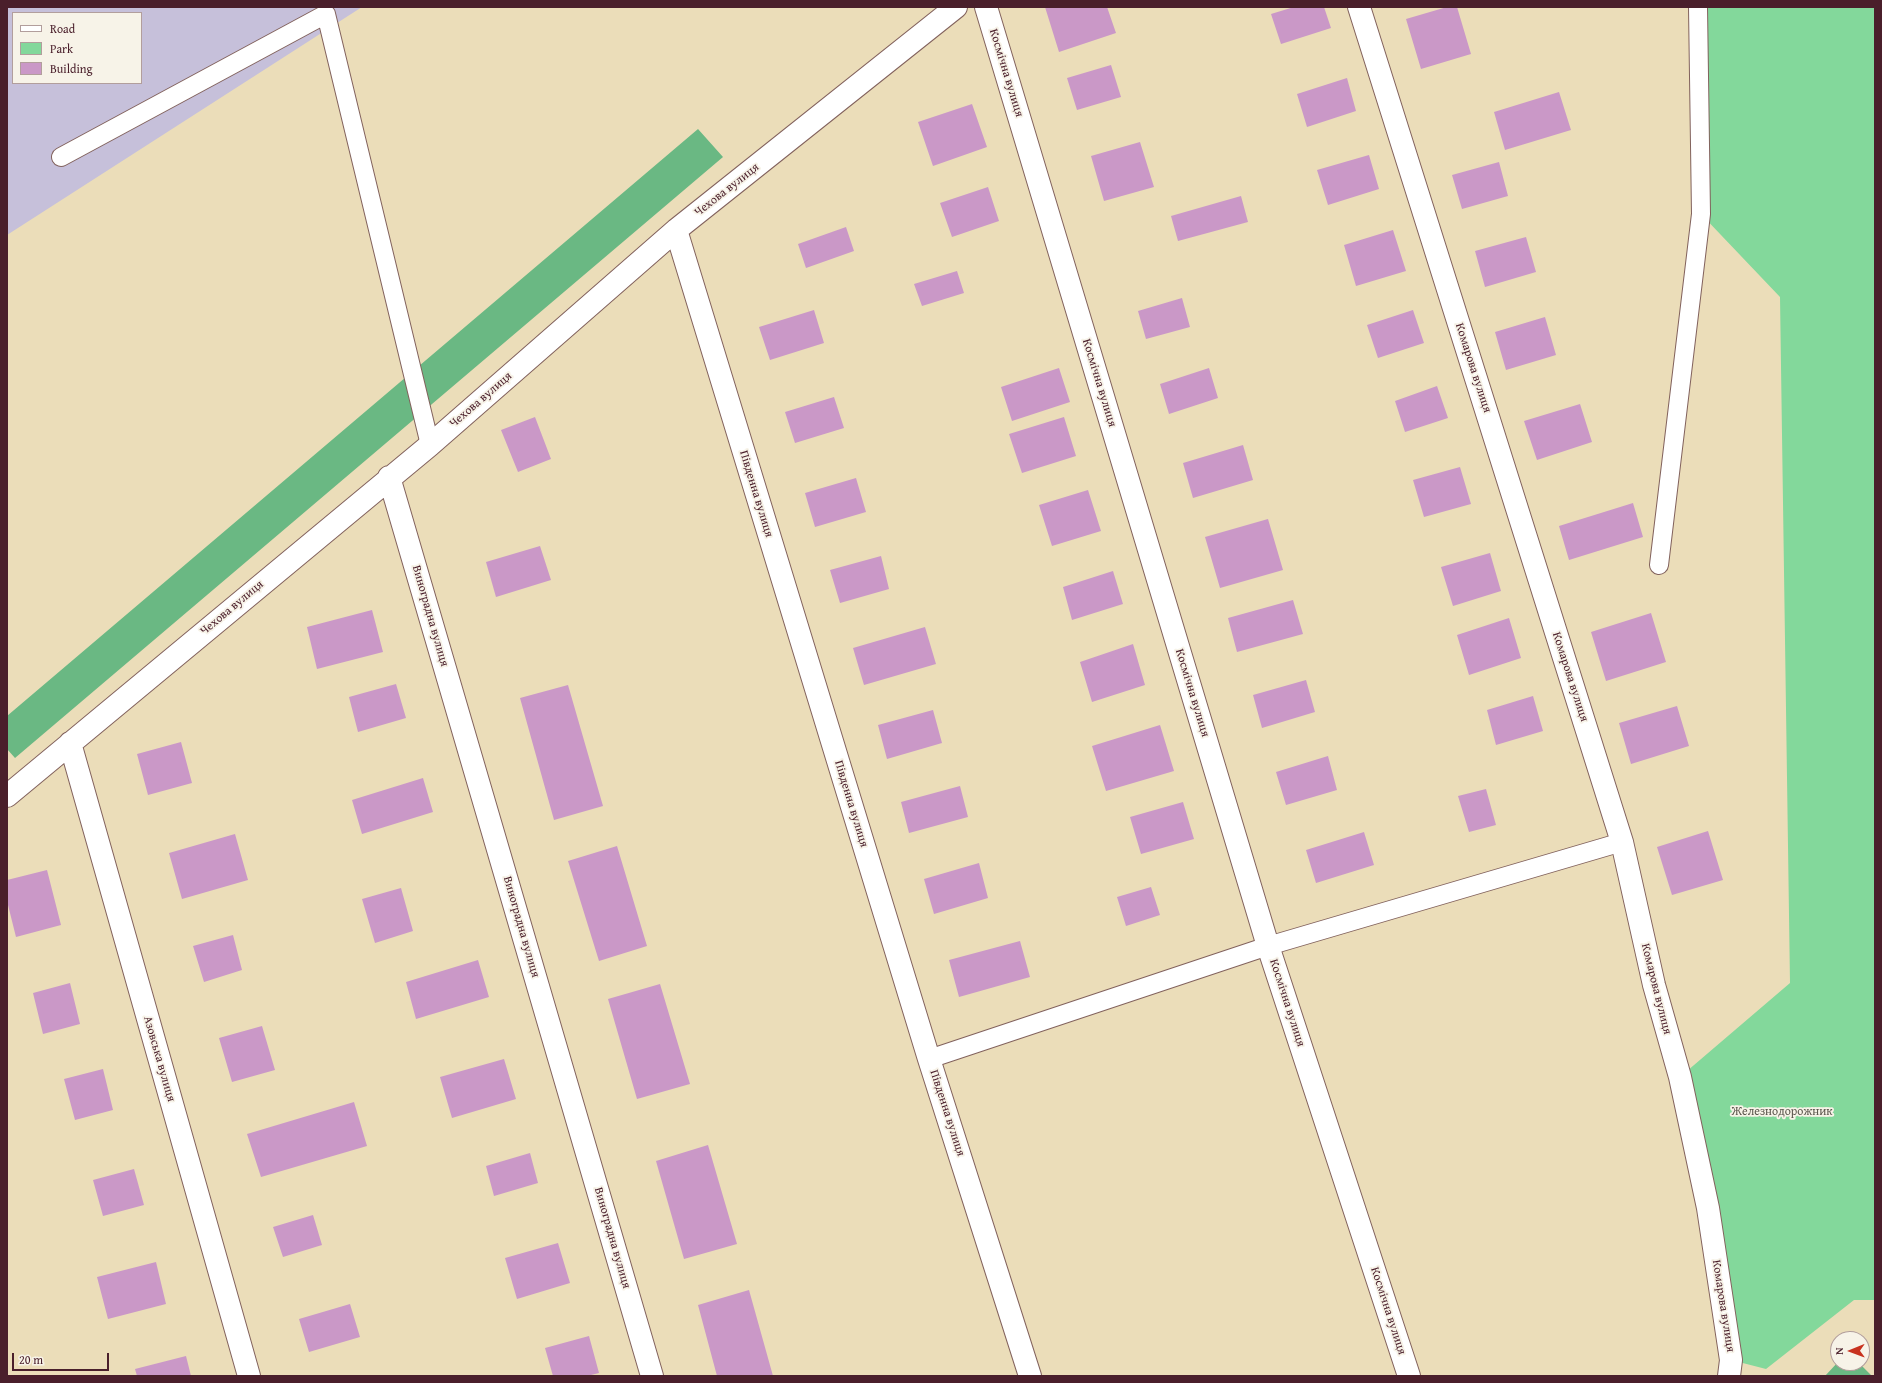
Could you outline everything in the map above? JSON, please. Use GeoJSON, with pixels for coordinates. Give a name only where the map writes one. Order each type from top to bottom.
{"type":"FeatureCollection","features":[{"type":"Feature","properties":{"kind":"street","name":"Чехова вулиця"},"geometry":{"type":"LineString","coordinates":[[7,796],[389,477],[430,445],[676,230],[956,7]]}},
{"type":"Feature","properties":{"kind":"street","name":"Космічна вулиця"},"geometry":{"type":"LineString","coordinates":[[986,7],[1268,946],[1409,1376]]}},
{"type":"Feature","properties":{"kind":"street","name":"Комарова вулиця"},"geometry":{"type":"LineString","coordinates":[[1359,7],[1622,842],[1654,985],[1680,1077],[1706,1200],[1730,1368]]}},
{"type":"Feature","properties":{"kind":"street","name":"Південна вулиця"},"geometry":{"type":"LineString","coordinates":[[676,230],[929,1059],[1030,1376]]}},
{"type":"Feature","properties":{"kind":"street","name":"Виноградна вулиця"},"geometry":{"type":"LineString","coordinates":[[389,477],[652,1376]]}},
{"type":"Feature","properties":{"kind":"street","name":"Азовська вулиця"},"geometry":{"type":"LineString","coordinates":[[70,742],[249,1376]]}},
{"type":"Feature","properties":{"kind":"lane"},"geometry":{"type":"LineString","coordinates":[[1659,565],[1702,214],[1698,7]]}},
{"type":"Feature","properties":{"kind":"lane"},"geometry":{"type":"LineString","coordinates":[[61,157],[326,14],[430,445]]}},
{"type":"Feature","properties":{"kind":"lane"},"geometry":{"type":"LineString","coordinates":[[929,1059],[1268,946],[1622,842]]}},
{"type":"Feature","properties":{"kind":"shaded area"},"geometry":{"type":"Polygon","coordinates":[[[7,7],[362,7],[7,235],[7,7]]]}},
{"type":"Feature","properties":{"kind":"green space","name":"Железнодорожник"},"geometry":{"type":"Polygon","coordinates":[[[1698,7],[1875,7],[1875,1300],[1854,1300],[1766,1369],[1731,1360],[1680,1077],[1790,983],[1780,297],[1701,214],[1698,7]]]}},
{"type":"Feature","properties":{"kind":"green space"},"geometry":{"type":"Polygon","coordinates":[[[698,129],[723,157],[15,758],[7,749],[7,716],[698,129]]]}},
{"type":"Feature","properties":{"kind":"green space"},"geometry":{"type":"Polygon","coordinates":[[[1830,1371],[1867,1371],[1872,1376],[1825,1376],[1830,1371]]]}},
{"type":"Feature","properties":{"kind":"building"},"geometry":{"type":"Polygon","coordinates":[[[1045,7],[1107,7],[1116,33],[1059,52],[1045,7]]]}},
{"type":"Feature","properties":{"kind":"building"},"geometry":{"type":"Polygon","coordinates":[[[1294,7],[1324,7],[1331,28],[1281,44],[1271,14],[1294,7]]]}},
{"type":"Feature","properties":{"kind":"building"},"geometry":{"type":"Polygon","coordinates":[[[1447,7],[1457,7],[1471,54],[1421,69],[1406,19],[1447,7]]]}},
{"type":"Feature","properties":{"kind":"building"},"geometry":{"type":"Polygon","coordinates":[[[1111,65],[1121,97],[1077,110],[1067,78],[1111,65]]]}},
{"type":"Feature","properties":{"kind":"building"},"geometry":{"type":"Polygon","coordinates":[[[1347,78],[1356,111],[1307,127],[1297,94],[1347,78]]]}},
{"type":"Feature","properties":{"kind":"building"},"geometry":{"type":"Polygon","coordinates":[[[1559,92],[1571,130],[1505,150],[1494,112],[1559,92]]]}},
{"type":"Feature","properties":{"kind":"building"},"geometry":{"type":"Polygon","coordinates":[[[972,104],[987,147],[933,166],[918,122],[972,104]]]}},
{"type":"Feature","properties":{"kind":"building"},"geometry":{"type":"Polygon","coordinates":[[[1140,142],[1154,187],[1104,201],[1091,156],[1140,142]]]}},
{"type":"Feature","properties":{"kind":"building"},"geometry":{"type":"Polygon","coordinates":[[[1369,155],[1379,189],[1328,205],[1317,170],[1369,155]]]}},
{"type":"Feature","properties":{"kind":"building"},"geometry":{"type":"Polygon","coordinates":[[[1499,162],[1508,196],[1462,209],[1452,175],[1499,162]]]}},
{"type":"Feature","properties":{"kind":"building"},"geometry":{"type":"Polygon","coordinates":[[[988,187],[999,221],[952,237],[940,203],[988,187]]]}},
{"type":"Feature","properties":{"kind":"building"},"geometry":{"type":"Polygon","coordinates":[[[1241,196],[1248,222],[1178,241],[1171,216],[1241,196]]]}},
{"type":"Feature","properties":{"kind":"building"},"geometry":{"type":"Polygon","coordinates":[[[846,227],[854,251],[806,268],[798,244],[846,227]]]}},
{"type":"Feature","properties":{"kind":"building"},"geometry":{"type":"Polygon","coordinates":[[[1393,230],[1406,271],[1356,286],[1344,245],[1393,230]]]}},
{"type":"Feature","properties":{"kind":"building"},"geometry":{"type":"Polygon","coordinates":[[[1526,237],[1536,272],[1485,287],[1475,251],[1526,237]]]}},
{"type":"Feature","properties":{"kind":"building"},"geometry":{"type":"Polygon","coordinates":[[[957,271],[964,293],[922,306],[914,284],[957,271]]]}},
{"type":"Feature","properties":{"kind":"building"},"geometry":{"type":"Polygon","coordinates":[[[1182,298],[1190,327],[1146,339],[1138,311],[1182,298]]]}},
{"type":"Feature","properties":{"kind":"building"},"geometry":{"type":"Polygon","coordinates":[[[814,310],[824,343],[770,360],[759,327],[814,310]]]}},
{"type":"Feature","properties":{"kind":"building"},"geometry":{"type":"Polygon","coordinates":[[[1413,310],[1424,343],[1378,358],[1367,325],[1413,310]]]}},
{"type":"Feature","properties":{"kind":"building"},"geometry":{"type":"Polygon","coordinates":[[[1545,317],[1556,355],[1506,370],[1495,332],[1545,317]]]}},
{"type":"Feature","properties":{"kind":"building"},"geometry":{"type":"Polygon","coordinates":[[[1059,368],[1070,402],[1012,421],[1001,387],[1059,368]]]}},
{"type":"Feature","properties":{"kind":"building"},"geometry":{"type":"Polygon","coordinates":[[[1209,368],[1218,398],[1169,414],[1160,384],[1209,368]]]}},
{"type":"Feature","properties":{"kind":"building"},"geometry":{"type":"Polygon","coordinates":[[[1437,386],[1448,418],[1405,432],[1395,401],[1437,386]]]}},
{"type":"Feature","properties":{"kind":"building"},"geometry":{"type":"Polygon","coordinates":[[[834,397],[844,428],[795,443],[785,412],[834,397]]]}},
{"type":"Feature","properties":{"kind":"building"},"geometry":{"type":"Polygon","coordinates":[[[1580,404],[1592,442],[1537,460],[1524,421],[1580,404]]]}},
{"type":"Feature","properties":{"kind":"building"},"geometry":{"type":"Polygon","coordinates":[[[535,417],[551,459],[518,472],[501,430],[535,417]]]}},
{"type":"Feature","properties":{"kind":"building"},"geometry":{"type":"Polygon","coordinates":[[[1064,417],[1076,456],[1022,473],[1009,434],[1064,417]]]}},
{"type":"Feature","properties":{"kind":"building"},"geometry":{"type":"Polygon","coordinates":[[[1243,445],[1253,480],[1193,498],[1183,463],[1243,445]]]}},
{"type":"Feature","properties":{"kind":"building"},"geometry":{"type":"Polygon","coordinates":[[[1460,467],[1471,504],[1424,517],[1413,480],[1460,467]]]}},
{"type":"Feature","properties":{"kind":"building"},"geometry":{"type":"Polygon","coordinates":[[[856,478],[866,512],[815,527],[805,493],[856,478]]]}},
{"type":"Feature","properties":{"kind":"building"},"geometry":{"type":"Polygon","coordinates":[[[1088,490],[1101,531],[1052,546],[1039,505],[1088,490]]]}},
{"type":"Feature","properties":{"kind":"building"},"geometry":{"type":"Polygon","coordinates":[[[1633,503],[1643,537],[1569,560],[1559,526],[1633,503]]]}},
{"type":"Feature","properties":{"kind":"building"},"geometry":{"type":"Polygon","coordinates":[[[1268,519],[1283,570],[1220,588],[1205,537],[1268,519]]]}},
{"type":"Feature","properties":{"kind":"building"},"geometry":{"type":"Polygon","coordinates":[[[540,546],[551,580],[496,597],[486,562],[540,546]]]}},
{"type":"Feature","properties":{"kind":"building"},"geometry":{"type":"Polygon","coordinates":[[[1490,553],[1501,591],[1453,606],[1441,567],[1490,553]]]}},
{"type":"Feature","properties":{"kind":"building"},"geometry":{"type":"Polygon","coordinates":[[[881,556],[889,589],[840,603],[830,570],[881,556]]]}},
{"type":"Feature","properties":{"kind":"building"},"geometry":{"type":"Polygon","coordinates":[[[1113,571],[1123,604],[1072,620],[1063,587],[1113,571]]]}},
{"type":"Feature","properties":{"kind":"building"},"geometry":{"type":"Polygon","coordinates":[[[1293,600],[1303,634],[1237,652],[1228,618],[1293,600]]]}},
{"type":"Feature","properties":{"kind":"building"},"geometry":{"type":"Polygon","coordinates":[[[372,610],[383,652],[317,669],[307,627],[372,610]]]}},
{"type":"Feature","properties":{"kind":"building"},"geometry":{"type":"Polygon","coordinates":[[[1651,613],[1666,662],[1606,681],[1591,632],[1651,613]]]}},
{"type":"Feature","properties":{"kind":"building"},"geometry":{"type":"Polygon","coordinates":[[[1509,618],[1521,658],[1469,675],[1457,635],[1509,618]]]}},
{"type":"Feature","properties":{"kind":"building"},"geometry":{"type":"Polygon","coordinates":[[[925,627],[936,664],[864,685],[853,648],[925,627]]]}},
{"type":"Feature","properties":{"kind":"building"},"geometry":{"type":"Polygon","coordinates":[[[1133,644],[1145,685],[1092,702],[1080,662],[1133,644]]]}},
{"type":"Feature","properties":{"kind":"building"},"geometry":{"type":"Polygon","coordinates":[[[1306,680],[1315,712],[1262,728],[1253,695],[1306,680]]]}},
{"type":"Feature","properties":{"kind":"building"},"geometry":{"type":"Polygon","coordinates":[[[396,684],[406,718],[358,732],[349,697],[396,684]]]}},
{"type":"Feature","properties":{"kind":"building"},"geometry":{"type":"Polygon","coordinates":[[[568,685],[603,806],[554,820],[520,698],[568,685]]]}},
{"type":"Feature","properties":{"kind":"building"},"geometry":{"type":"Polygon","coordinates":[[[1533,696],[1543,731],[1496,745],[1487,710],[1533,696]]]}},
{"type":"Feature","properties":{"kind":"building"},"geometry":{"type":"Polygon","coordinates":[[[1677,706],[1689,746],[1631,764],[1619,723],[1677,706]]]}},
{"type":"Feature","properties":{"kind":"building"},"geometry":{"type":"Polygon","coordinates":[[[933,710],[942,743],[887,759],[878,725],[933,710]]]}},
{"type":"Feature","properties":{"kind":"building"},"geometry":{"type":"Polygon","coordinates":[[[1160,725],[1174,771],[1106,791],[1092,746],[1160,725]]]}},
{"type":"Feature","properties":{"kind":"building"},"geometry":{"type":"Polygon","coordinates":[[[181,742],[192,783],[148,795],[137,754],[181,742]]]}},
{"type":"Feature","properties":{"kind":"building"},"geometry":{"type":"Polygon","coordinates":[[[1328,756],[1337,790],[1286,805],[1276,772],[1328,756]]]}},
{"type":"Feature","properties":{"kind":"building"},"geometry":{"type":"Polygon","coordinates":[[[423,778],[433,812],[362,834],[352,800],[423,778]]]}},
{"type":"Feature","properties":{"kind":"building"},"geometry":{"type":"Polygon","coordinates":[[[960,786],[968,817],[909,833],[901,802],[960,786]]]}},
{"type":"Feature","properties":{"kind":"building"},"geometry":{"type":"Polygon","coordinates":[[[1486,789],[1496,825],[1469,832],[1458,796],[1486,789]]]}},
{"type":"Feature","properties":{"kind":"building"},"geometry":{"type":"Polygon","coordinates":[[[1183,802],[1194,839],[1141,854],[1130,817],[1183,802]]]}},
{"type":"Feature","properties":{"kind":"building"},"geometry":{"type":"Polygon","coordinates":[[[1708,831],[1723,880],[1672,895],[1657,847],[1708,831]]]}},
{"type":"Feature","properties":{"kind":"building"},"geometry":{"type":"Polygon","coordinates":[[[1364,832],[1374,865],[1316,883],[1306,850],[1364,832]]]}},
{"type":"Feature","properties":{"kind":"building"},"geometry":{"type":"Polygon","coordinates":[[[235,834],[248,880],[182,899],[169,853],[235,834]]]}},
{"type":"Feature","properties":{"kind":"building"},"geometry":{"type":"Polygon","coordinates":[[[617,846],[647,946],[599,961],[568,861],[617,846]]]}},
{"type":"Feature","properties":{"kind":"building"},"geometry":{"type":"Polygon","coordinates":[[[979,863],[988,898],[934,914],[924,879],[979,863]]]}},
{"type":"Feature","properties":{"kind":"building"},"geometry":{"type":"Polygon","coordinates":[[[47,870],[61,925],[16,937],[7,901],[7,880],[47,870]]]}},
{"type":"Feature","properties":{"kind":"building"},"geometry":{"type":"Polygon","coordinates":[[[1151,887],[1160,915],[1126,926],[1117,897],[1151,887]]]}},
{"type":"Feature","properties":{"kind":"building"},"geometry":{"type":"Polygon","coordinates":[[[401,888],[413,931],[375,943],[362,899],[401,888]]]}},
{"type":"Feature","properties":{"kind":"building"},"geometry":{"type":"Polygon","coordinates":[[[233,935],[242,970],[204,982],[193,946],[233,935]]]}},
{"type":"Feature","properties":{"kind":"building"},"geometry":{"type":"Polygon","coordinates":[[[1020,941],[1030,977],[959,997],[949,960],[1020,941]]]}},
{"type":"Feature","properties":{"kind":"building"},"geometry":{"type":"Polygon","coordinates":[[[478,960],[489,997],[416,1019],[406,982],[478,960]]]}},
{"type":"Feature","properties":{"kind":"building"},"geometry":{"type":"Polygon","coordinates":[[[70,983],[80,1024],[43,1034],[33,993],[70,983]]]}},
{"type":"Feature","properties":{"kind":"building"},"geometry":{"type":"Polygon","coordinates":[[[660,984],[690,1084],[637,1099],[608,999],[660,984]]]}},
{"type":"Feature","properties":{"kind":"building"},"geometry":{"type":"Polygon","coordinates":[[[262,1026],[275,1070],[232,1082],[219,1038],[262,1026]]]}},
{"type":"Feature","properties":{"kind":"building"},"geometry":{"type":"Polygon","coordinates":[[[504,1059],[516,1099],[452,1118],[440,1077],[504,1059]]]}},
{"type":"Feature","properties":{"kind":"building"},"geometry":{"type":"Polygon","coordinates":[[[103,1069],[113,1110],[75,1120],[64,1079],[103,1069]]]}},
{"type":"Feature","properties":{"kind":"building"},"geometry":{"type":"Polygon","coordinates":[[[354,1102],[367,1146],[261,1177],[247,1134],[354,1102]]]}},
{"type":"Feature","properties":{"kind":"building"},"geometry":{"type":"Polygon","coordinates":[[[708,1145],[737,1244],[684,1259],[656,1161],[708,1145]]]}},
{"type":"Feature","properties":{"kind":"building"},"geometry":{"type":"Polygon","coordinates":[[[530,1153],[538,1183],[494,1196],[486,1166],[530,1153]]]}},
{"type":"Feature","properties":{"kind":"building"},"geometry":{"type":"Polygon","coordinates":[[[134,1169],[144,1205],[103,1216],[93,1180],[134,1169]]]}},
{"type":"Feature","properties":{"kind":"building"},"geometry":{"type":"Polygon","coordinates":[[[313,1215],[322,1245],[283,1257],[273,1227],[313,1215]]]}},
{"type":"Feature","properties":{"kind":"building"},"geometry":{"type":"Polygon","coordinates":[[[558,1243],[570,1283],[517,1299],[505,1258],[558,1243]]]}},
{"type":"Feature","properties":{"kind":"building"},"geometry":{"type":"Polygon","coordinates":[[[156,1262],[166,1304],[108,1319],[97,1277],[156,1262]]]}},
{"type":"Feature","properties":{"kind":"building"},"geometry":{"type":"Polygon","coordinates":[[[749,1290],[773,1376],[717,1376],[698,1305],[749,1290]]]}},
{"type":"Feature","properties":{"kind":"building"},"geometry":{"type":"Polygon","coordinates":[[[350,1304],[360,1337],[309,1352],[299,1319],[350,1304]]]}},
{"type":"Feature","properties":{"kind":"building"},"geometry":{"type":"Polygon","coordinates":[[[589,1336],[599,1373],[587,1376],[553,1376],[545,1348],[589,1336]]]}},
{"type":"Feature","properties":{"kind":"building"},"geometry":{"type":"Polygon","coordinates":[[[186,1356],[191,1376],[137,1376],[135,1369],[186,1356]]]}}]}
